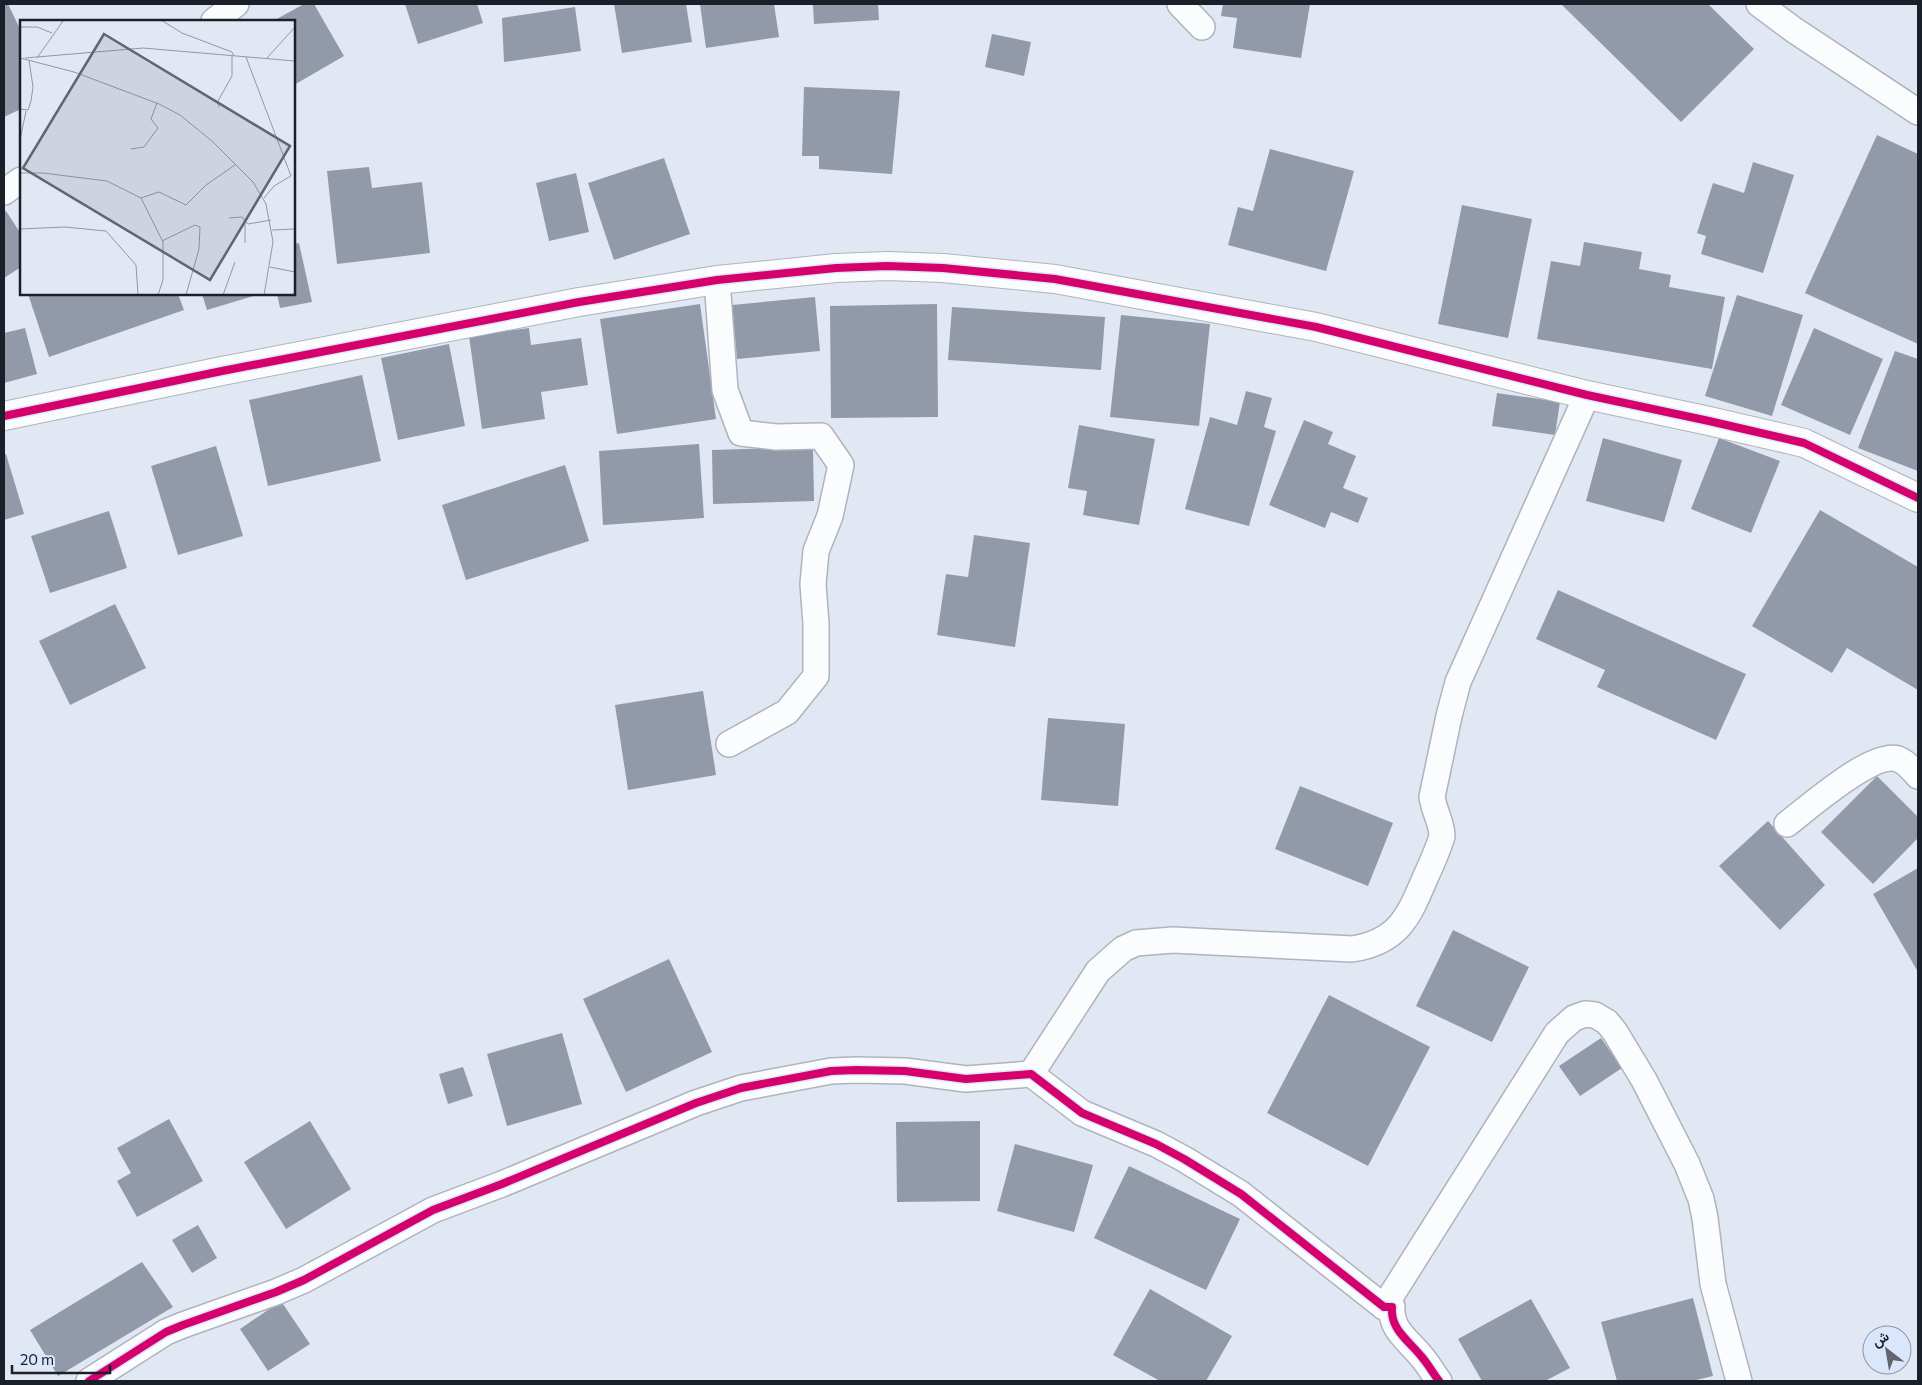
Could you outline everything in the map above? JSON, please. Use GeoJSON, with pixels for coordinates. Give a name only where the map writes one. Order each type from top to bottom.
{"type":"FeatureCollection","features":[{"type":"Feature","properties":{"kind":"street"},"geometry":{"type":"LineString","coordinates":[[215,20],[236,4]]}},
{"type":"Feature","properties":{"kind":"street"},"geometry":{"type":"LineString","coordinates":[[1180,4],[1202,27]]}},
{"type":"Feature","properties":{"kind":"street"},"geometry":{"type":"LineString","coordinates":[[1759,4],[1794,30],[1918,112]]}},
{"type":"Feature","properties":{"kind":"street"},"geometry":{"type":"LineString","coordinates":[[4,192],[20,181]]}},
{"type":"Feature","properties":{"kind":"street"},"geometry":{"type":"LineString","coordinates":[[4,416],[579,302],[717,280],[836,268],[887,266],[943,268],[1055,279],[1316,326],[1587,395],[1804,443],[1918,498]]}},
{"type":"Feature","properties":{"kind":"street"},"geometry":{"type":"LineString","coordinates":[[717,280],[725,390],[741,433],[776,437],[821,436],[841,465],[830,516],[816,551],[813,584],[816,624],[816,676],[787,712],[729,744]]}},
{"type":"Feature","properties":{"kind":"street"},"geometry":{"type":"LineString","coordinates":[[1031,1074],[1098,971],[1123,949],[1136,943],[1173,940],[1352,949],[1368,947],[1382,941],[1400,926],[1416,900],[1442,836],[1442,829],[1433,806],[1432,797],[1458,682],[1587,395]]}},
{"type":"Feature","properties":{"kind":"street"},"geometry":{"type":"LineString","coordinates":[[1787,824],[1858,771],[1879,760],[1898,759],[1909,766],[1918,776]]}},
{"type":"Feature","properties":{"kind":"street"},"geometry":{"type":"LineString","coordinates":[[1384,1307],[1557,1033],[1574,1018],[1585,1014],[1595,1015],[1607,1022],[1635,1063],[1694,1181],[1705,1218],[1714,1284],[1739,1381]]}},
{"type":"Feature","properties":{"kind":"street"},"geometry":{"type":"LineString","coordinates":[[89,1381],[166,1332],[304,1280],[433,1210],[502,1184],[696,1103],[741,1088],[831,1071],[905,1072],[966,1080],[1031,1074],[1082,1113],[1156,1144],[1241,1194],[1384,1307],[1392,1307],[1392,1316],[1397,1329],[1421,1356],[1439,1381]]}},
{"type":"Feature","properties":{"kind":"building"},"geometry":{"type":"Polygon","coordinates":[[[4,4],[8,4],[20,29],[20,109],[4,117],[4,4]]]}},
{"type":"Feature","properties":{"kind":"building"},"geometry":{"type":"Polygon","coordinates":[[[304,4],[314,4],[344,56],[295,84],[295,20],[275,20],[304,4]]]}},
{"type":"Feature","properties":{"kind":"building"},"geometry":{"type":"Polygon","coordinates":[[[405,4],[477,4],[483,23],[418,44],[405,4]]]}},
{"type":"Feature","properties":{"kind":"building"},"geometry":{"type":"Polygon","coordinates":[[[614,4],[686,4],[692,42],[622,53],[614,4]]]}},
{"type":"Feature","properties":{"kind":"building"},"geometry":{"type":"Polygon","coordinates":[[[700,4],[774,4],[779,37],[706,48],[700,4]]]}},
{"type":"Feature","properties":{"kind":"building"},"geometry":{"type":"Polygon","coordinates":[[[813,4],[878,4],[879,20],[814,24],[813,4]]]}},
{"type":"Feature","properties":{"kind":"building"},"geometry":{"type":"Polygon","coordinates":[[[1223,4],[1310,4],[1301,58],[1233,48],[1237,18],[1221,16],[1223,4]]]}},
{"type":"Feature","properties":{"kind":"building"},"geometry":{"type":"Polygon","coordinates":[[[1561,4],[1708,4],[1754,49],[1681,122],[1561,4]]]}},
{"type":"Feature","properties":{"kind":"building"},"geometry":{"type":"Polygon","coordinates":[[[575,7],[581,51],[504,62],[502,18],[575,7]]]}},
{"type":"Feature","properties":{"kind":"building"},"geometry":{"type":"Polygon","coordinates":[[[992,34],[1031,42],[1024,76],[985,67],[992,34]]]}},
{"type":"Feature","properties":{"kind":"building"},"geometry":{"type":"Polygon","coordinates":[[[804,87],[900,91],[892,174],[819,169],[819,156],[802,156],[804,87]]]}},
{"type":"Feature","properties":{"kind":"building"},"geometry":{"type":"Polygon","coordinates":[[[1877,135],[1918,154],[1918,344],[1805,293],[1877,135]]]}},
{"type":"Feature","properties":{"kind":"building"},"geometry":{"type":"Polygon","coordinates":[[[1270,149],[1354,171],[1326,271],[1228,245],[1238,207],[1253,211],[1270,149]]]}},
{"type":"Feature","properties":{"kind":"building"},"geometry":{"type":"Polygon","coordinates":[[[664,158],[690,234],[614,260],[588,183],[664,158]]]}},
{"type":"Feature","properties":{"kind":"building"},"geometry":{"type":"Polygon","coordinates":[[[1753,162],[1794,175],[1763,273],[1701,254],[1706,236],[1697,233],[1713,183],[1744,193],[1753,162]]]}},
{"type":"Feature","properties":{"kind":"building"},"geometry":{"type":"Polygon","coordinates":[[[369,167],[372,188],[422,182],[430,253],[337,264],[327,171],[369,167]]]}},
{"type":"Feature","properties":{"kind":"building"},"geometry":{"type":"Polygon","coordinates":[[[576,173],[589,232],[549,241],[536,183],[576,173]]]}},
{"type":"Feature","properties":{"kind":"building"},"geometry":{"type":"Polygon","coordinates":[[[1462,205],[1532,219],[1508,338],[1438,324],[1462,205]]]}},
{"type":"Feature","properties":{"kind":"building"},"geometry":{"type":"Polygon","coordinates":[[[6,211],[20,232],[20,268],[4,278],[4,212],[6,211]]]}},
{"type":"Feature","properties":{"kind":"building"},"geometry":{"type":"Polygon","coordinates":[[[1584,242],[1642,252],[1639,269],[1671,275],[1669,287],[1725,297],[1712,369],[1537,339],[1551,261],[1580,266],[1584,242]]]}},
{"type":"Feature","properties":{"kind":"building"},"geometry":{"type":"Polygon","coordinates":[[[299,243],[312,302],[280,308],[277,295],[295,295],[295,244],[299,243]]]}},
{"type":"Feature","properties":{"kind":"building"},"geometry":{"type":"Polygon","coordinates":[[[28,295],[178,295],[184,310],[49,357],[28,295]]]}},
{"type":"Feature","properties":{"kind":"building"},"geometry":{"type":"Polygon","coordinates":[[[202,295],[257,295],[207,310],[202,295]]]}},
{"type":"Feature","properties":{"kind":"building"},"geometry":{"type":"Polygon","coordinates":[[[1737,295],[1803,315],[1772,416],[1705,396],[1737,295]]]}},
{"type":"Feature","properties":{"kind":"building"},"geometry":{"type":"Polygon","coordinates":[[[815,297],[820,351],[737,359],[732,305],[815,297]]]}},
{"type":"Feature","properties":{"kind":"building"},"geometry":{"type":"Polygon","coordinates":[[[700,304],[716,419],[617,434],[600,319],[700,304]]]}},
{"type":"Feature","properties":{"kind":"building"},"geometry":{"type":"Polygon","coordinates":[[[937,304],[938,417],[831,418],[830,306],[937,304]]]}},
{"type":"Feature","properties":{"kind":"building"},"geometry":{"type":"Polygon","coordinates":[[[952,307],[1105,317],[1101,370],[948,360],[952,307]]]}},
{"type":"Feature","properties":{"kind":"building"},"geometry":{"type":"Polygon","coordinates":[[[1121,315],[1210,324],[1199,426],[1110,417],[1121,315]]]}},
{"type":"Feature","properties":{"kind":"building"},"geometry":{"type":"Polygon","coordinates":[[[25,328],[37,374],[4,383],[4,333],[25,328]]]}},
{"type":"Feature","properties":{"kind":"building"},"geometry":{"type":"Polygon","coordinates":[[[529,328],[531,345],[581,338],[588,385],[541,392],[545,419],[482,429],[469,336],[529,328]]]}},
{"type":"Feature","properties":{"kind":"building"},"geometry":{"type":"Polygon","coordinates":[[[1814,328],[1883,359],[1850,435],[1781,405],[1814,328]]]}},
{"type":"Feature","properties":{"kind":"building"},"geometry":{"type":"Polygon","coordinates":[[[449,344],[465,426],[398,440],[381,358],[449,344]]]}},
{"type":"Feature","properties":{"kind":"building"},"geometry":{"type":"Polygon","coordinates":[[[1895,351],[1918,359],[1918,471],[1858,448],[1895,351]]]}},
{"type":"Feature","properties":{"kind":"building"},"geometry":{"type":"Polygon","coordinates":[[[362,375],[381,461],[268,486],[249,400],[362,375]]]}},
{"type":"Feature","properties":{"kind":"building"},"geometry":{"type":"Polygon","coordinates":[[[1246,391],[1272,398],[1264,427],[1276,431],[1249,526],[1185,509],[1210,417],[1237,425],[1246,391]]]}},
{"type":"Feature","properties":{"kind":"building"},"geometry":{"type":"Polygon","coordinates":[[[1497,393],[1560,402],[1555,435],[1492,426],[1497,393]]]}},
{"type":"Feature","properties":{"kind":"building"},"geometry":{"type":"Polygon","coordinates":[[[1304,420],[1333,432],[1328,444],[1356,456],[1343,488],[1368,498],[1358,523],[1331,512],[1325,528],[1269,505],[1304,420]]]}},
{"type":"Feature","properties":{"kind":"building"},"geometry":{"type":"Polygon","coordinates":[[[1079,425],[1155,439],[1139,525],[1083,515],[1087,491],[1068,488],[1079,425]]]}},
{"type":"Feature","properties":{"kind":"building"},"geometry":{"type":"Polygon","coordinates":[[[1603,438],[1682,460],[1664,522],[1586,501],[1603,438]]]}},
{"type":"Feature","properties":{"kind":"building"},"geometry":{"type":"Polygon","coordinates":[[[1719,438],[1780,461],[1751,533],[1691,509],[1719,438]]]}},
{"type":"Feature","properties":{"kind":"building"},"geometry":{"type":"Polygon","coordinates":[[[699,444],[704,518],[603,525],[599,451],[699,444]]]}},
{"type":"Feature","properties":{"kind":"building"},"geometry":{"type":"Polygon","coordinates":[[[216,446],[243,536],[178,555],[151,466],[216,446]]]}},
{"type":"Feature","properties":{"kind":"building"},"geometry":{"type":"Polygon","coordinates":[[[813,447],[814,501],[713,504],[712,450],[813,447]]]}},
{"type":"Feature","properties":{"kind":"building"},"geometry":{"type":"Polygon","coordinates":[[[6,454],[24,514],[4,520],[4,455],[6,454]]]}},
{"type":"Feature","properties":{"kind":"building"},"geometry":{"type":"Polygon","coordinates":[[[565,465],[589,541],[466,580],[442,505],[565,465]]]}},
{"type":"Feature","properties":{"kind":"building"},"geometry":{"type":"Polygon","coordinates":[[[1820,510],[1918,567],[1918,690],[1847,648],[1832,673],[1752,626],[1820,510]]]}},
{"type":"Feature","properties":{"kind":"building"},"geometry":{"type":"Polygon","coordinates":[[[109,511],[127,568],[50,593],[31,536],[109,511]]]}},
{"type":"Feature","properties":{"kind":"building"},"geometry":{"type":"Polygon","coordinates":[[[974,535],[1030,543],[1015,647],[937,635],[946,574],[968,577],[974,535]]]}},
{"type":"Feature","properties":{"kind":"building"},"geometry":{"type":"Polygon","coordinates":[[[1558,590],[1746,674],[1716,740],[1597,687],[1605,670],[1536,639],[1558,590]]]}},
{"type":"Feature","properties":{"kind":"building"},"geometry":{"type":"Polygon","coordinates":[[[115,604],[146,668],[70,705],[39,641],[115,604]]]}},
{"type":"Feature","properties":{"kind":"building"},"geometry":{"type":"Polygon","coordinates":[[[703,691],[716,775],[628,790],[615,705],[703,691]]]}},
{"type":"Feature","properties":{"kind":"building"},"geometry":{"type":"Polygon","coordinates":[[[1048,718],[1125,724],[1118,806],[1041,800],[1048,718]]]}},
{"type":"Feature","properties":{"kind":"building"},"geometry":{"type":"Polygon","coordinates":[[[1877,776],[1918,817],[1918,838],[1873,884],[1821,832],[1877,776]]]}},
{"type":"Feature","properties":{"kind":"building"},"geometry":{"type":"Polygon","coordinates":[[[1300,786],[1393,823],[1368,886],[1275,849],[1300,786]]]}},
{"type":"Feature","properties":{"kind":"building"},"geometry":{"type":"Polygon","coordinates":[[[1768,821],[1825,885],[1780,930],[1719,866],[1768,821]]]}},
{"type":"Feature","properties":{"kind":"building"},"geometry":{"type":"Polygon","coordinates":[[[1918,868],[1918,972],[1873,894],[1918,868]]]}},
{"type":"Feature","properties":{"kind":"building"},"geometry":{"type":"Polygon","coordinates":[[[1453,930],[1529,967],[1492,1042],[1416,1006],[1453,930]]]}},
{"type":"Feature","properties":{"kind":"building"},"geometry":{"type":"Polygon","coordinates":[[[669,959],[712,1052],[626,1092],[583,999],[669,959]]]}},
{"type":"Feature","properties":{"kind":"building"},"geometry":{"type":"Polygon","coordinates":[[[1329,995],[1430,1047],[1368,1166],[1267,1113],[1329,995]]]}},
{"type":"Feature","properties":{"kind":"building"},"geometry":{"type":"Polygon","coordinates":[[[562,1033],[582,1104],[507,1126],[487,1054],[562,1033]]]}},
{"type":"Feature","properties":{"kind":"building"},"geometry":{"type":"Polygon","coordinates":[[[1601,1038],[1622,1068],[1580,1096],[1559,1066],[1601,1038]]]}},
{"type":"Feature","properties":{"kind":"building"},"geometry":{"type":"Polygon","coordinates":[[[463,1067],[473,1096],[448,1104],[439,1074],[463,1067]]]}},
{"type":"Feature","properties":{"kind":"building"},"geometry":{"type":"Polygon","coordinates":[[[169,1119],[203,1181],[137,1217],[117,1181],[131,1173],[117,1148],[169,1119]]]}},
{"type":"Feature","properties":{"kind":"building"},"geometry":{"type":"Polygon","coordinates":[[[310,1121],[351,1189],[286,1229],[244,1162],[310,1121]]]}},
{"type":"Feature","properties":{"kind":"building"},"geometry":{"type":"Polygon","coordinates":[[[980,1121],[980,1201],[897,1202],[896,1122],[980,1121]]]}},
{"type":"Feature","properties":{"kind":"building"},"geometry":{"type":"Polygon","coordinates":[[[1015,1144],[1093,1165],[1074,1232],[997,1211],[1015,1144]]]}},
{"type":"Feature","properties":{"kind":"building"},"geometry":{"type":"Polygon","coordinates":[[[1129,1166],[1240,1219],[1206,1290],[1094,1238],[1129,1166]]]}},
{"type":"Feature","properties":{"kind":"building"},"geometry":{"type":"Polygon","coordinates":[[[198,1225],[217,1258],[192,1273],[172,1240],[198,1225]]]}},
{"type":"Feature","properties":{"kind":"building"},"geometry":{"type":"Polygon","coordinates":[[[142,1262],[173,1307],[58,1376],[30,1330],[142,1262]]]}},
{"type":"Feature","properties":{"kind":"building"},"geometry":{"type":"Polygon","coordinates":[[[1150,1289],[1232,1336],[1206,1381],[1160,1381],[1113,1355],[1150,1289]]]}},
{"type":"Feature","properties":{"kind":"building"},"geometry":{"type":"Polygon","coordinates":[[[1693,1298],[1713,1376],[1692,1381],[1617,1381],[1601,1322],[1693,1298]]]}},
{"type":"Feature","properties":{"kind":"building"},"geometry":{"type":"Polygon","coordinates":[[[1531,1299],[1570,1368],[1545,1381],[1482,1381],[1458,1339],[1531,1299]]]}},
{"type":"Feature","properties":{"kind":"building"},"geometry":{"type":"Polygon","coordinates":[[[281,1301],[310,1344],[268,1371],[240,1329],[281,1301]]]}},
{"type":"Feature","properties":{"kind":"cycle path"},"geometry":{"type":"LineString","coordinates":[[4,416],[222,371],[579,302],[717,280],[836,268],[887,266],[943,268],[1055,279],[1316,327],[1587,395],[1804,443],[1918,498]]}},
{"type":"Feature","properties":{"kind":"cycle path"},"geometry":{"type":"LineString","coordinates":[[89,1381],[166,1332],[304,1280],[433,1210],[502,1184],[696,1103],[741,1088],[831,1071],[856,1070],[905,1071],[966,1079],[1031,1074],[1082,1113],[1156,1144],[1241,1194],[1384,1307],[1392,1307],[1392,1315],[1397,1328],[1424,1359],[1439,1381]]}}]}
